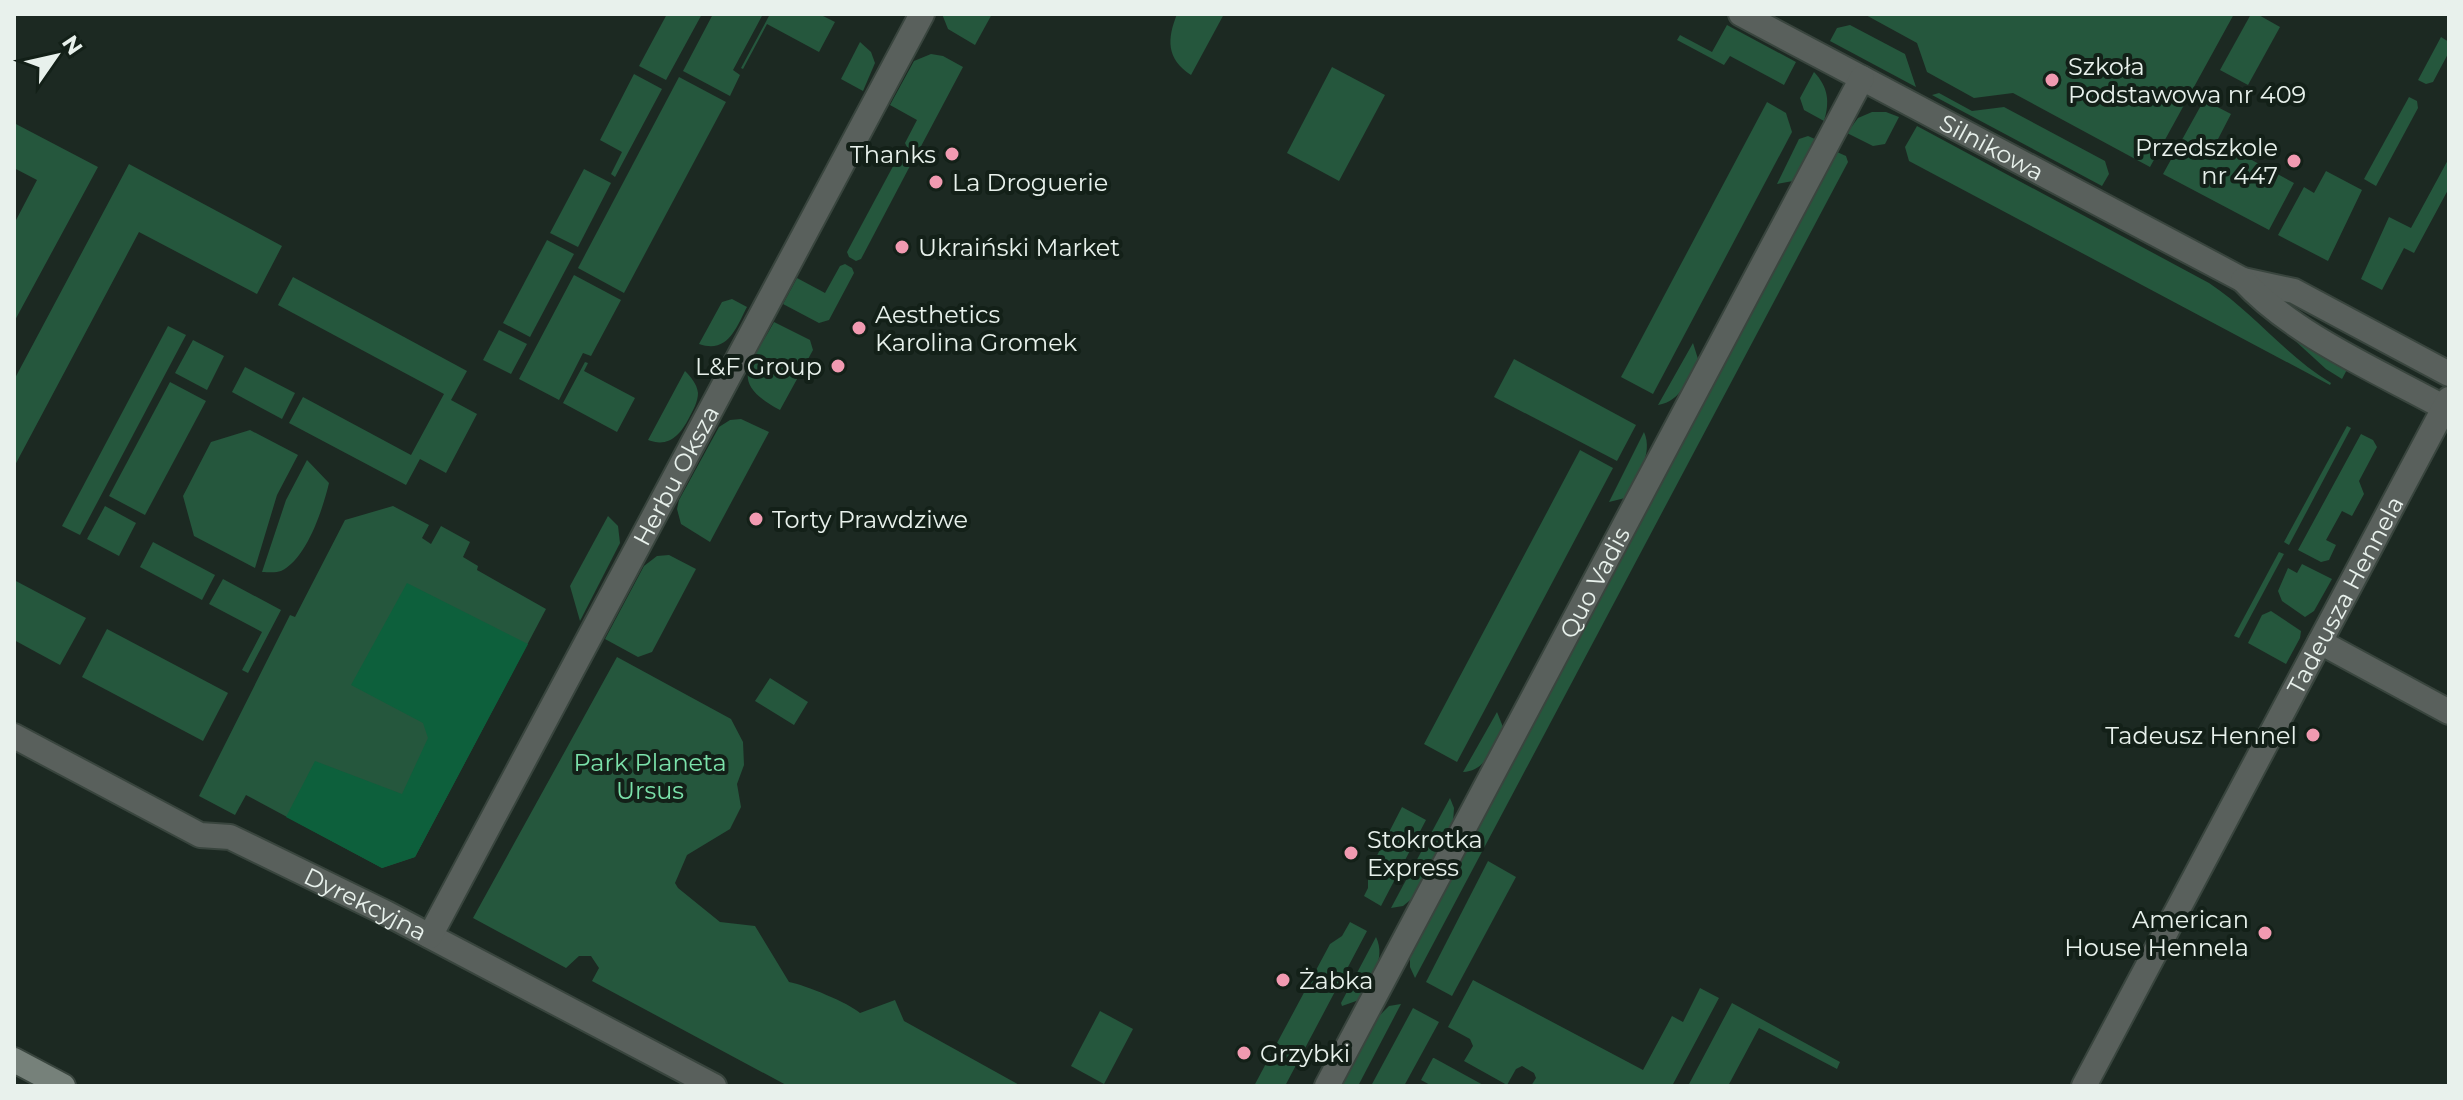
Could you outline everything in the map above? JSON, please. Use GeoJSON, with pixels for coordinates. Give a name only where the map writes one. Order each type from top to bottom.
{"type":"FeatureCollection","features":[{"type":"Feature","properties":{"kind":"street","name":"Herbu Oksza"},"geometry":{"type":"LineString","coordinates":[[430,936],[922,14]]}},
{"type":"Feature","properties":{"kind":"street","name":"Silnikowa"},"geometry":{"type":"LineString","coordinates":[[1741,14],[2243,280],[2294,291],[2449,374]]}},
{"type":"Feature","properties":{"kind":"street","name":"Quo Vadis"},"geometry":{"type":"LineString","coordinates":[[1327,1086],[1862,78]]}},
{"type":"Feature","properties":{"kind":"street","name":"Silnikowa"},"geometry":{"type":"LineString","coordinates":[[2243,280],[2264,303],[2293,324],[2447,404]]}},
{"type":"Feature","properties":{"kind":"street","name":"Tadeusza Hennela"},"geometry":{"type":"LineString","coordinates":[[2084,1086],[2447,404]]}},
{"type":"Feature","properties":{"kind":"street"},"geometry":{"type":"LineString","coordinates":[[2320,642],[2449,712]]}},
{"type":"Feature","properties":{"kind":"street","name":"Dyrekcyjna"},"geometry":{"type":"LineString","coordinates":[[14,736],[200,835],[230,837],[430,936],[714,1086]]}},
{"type":"Feature","properties":{"kind":"street"},"geometry":{"type":"LineString","coordinates":[[14,1060],[63,1086]]}},
{"type":"Feature","properties":{"kind":"green space"},"geometry":{"type":"Polygon","coordinates":[[[667,14],[702,14],[666,80],[639,66],[667,14]]]}},
{"type":"Feature","properties":{"kind":"green space"},"geometry":{"type":"Polygon","coordinates":[[[713,14],[763,14],[733,70],[740,75],[730,96],[683,71],[713,14]]]}},
{"type":"Feature","properties":{"kind":"green space"},"geometry":{"type":"Polygon","coordinates":[[[770,14],[819,14],[835,22],[819,52],[767,24],[741,68],[770,14]]]}},
{"type":"Feature","properties":{"kind":"green space"},"geometry":{"type":"Polygon","coordinates":[[[942,14],[992,14],[975,45],[948,29],[942,14]]]}},
{"type":"Feature","properties":{"kind":"green space"},"geometry":{"type":"Polygon","coordinates":[[[1177,14],[1224,14],[1191,75],[1177,62],[1171,48],[1171,32],[1177,14]]]}},
{"type":"Feature","properties":{"kind":"green space"},"geometry":{"type":"Polygon","coordinates":[[[1864,14],[2234,14],[2150,167],[2013,93],[1974,98],[1927,72],[1917,43],[1864,14]]]}},
{"type":"Feature","properties":{"kind":"green space"},"geometry":{"type":"Polygon","coordinates":[[[2251,14],[2257,14],[2280,27],[2248,85],[2220,70],[2251,14]]]}},
{"type":"Feature","properties":{"kind":"green space"},"geometry":{"type":"Polygon","coordinates":[[[1727,25],[1796,62],[1784,85],[1730,56],[1724,65],[1677,40],[1680,35],[1712,52],[1727,25]]]}},
{"type":"Feature","properties":{"kind":"green space"},"geometry":{"type":"Polygon","coordinates":[[[1850,25],[1905,54],[1916,87],[1830,41],[1837,28],[1850,25]]]}},
{"type":"Feature","properties":{"kind":"green space"},"geometry":{"type":"Polygon","coordinates":[[[2441,37],[2449,42],[2449,52],[2433,82],[2426,84],[2418,80],[2441,37]]]}},
{"type":"Feature","properties":{"kind":"green space"},"geometry":{"type":"Polygon","coordinates":[[[860,42],[871,52],[875,63],[863,91],[841,79],[860,42]]]}},
{"type":"Feature","properties":{"kind":"green space"},"geometry":{"type":"Polygon","coordinates":[[[931,54],[943,56],[963,67],[919,150],[914,152],[905,143],[917,120],[890,105],[914,61],[931,54]]]}},
{"type":"Feature","properties":{"kind":"green space"},"geometry":{"type":"Polygon","coordinates":[[[1332,67],[1385,95],[1339,181],[1287,153],[1332,67]]]}},
{"type":"Feature","properties":{"kind":"green space"},"geometry":{"type":"Polygon","coordinates":[[[1814,72],[1826,95],[1824,121],[1804,110],[1800,98],[1814,72]]]}},
{"type":"Feature","properties":{"kind":"green space"},"geometry":{"type":"Polygon","coordinates":[[[634,74],[662,89],[615,177],[611,174],[622,152],[600,140],[634,74]]]}},
{"type":"Feature","properties":{"kind":"green space"},"geometry":{"type":"Polygon","coordinates":[[[679,77],[726,102],[624,293],[578,268],[679,77]]]}},
{"type":"Feature","properties":{"kind":"green space"},"geometry":{"type":"Polygon","coordinates":[[[1939,93],[1972,111],[2004,107],[2105,161],[2109,174],[2102,186],[1932,95],[1939,93]]]}},
{"type":"Feature","properties":{"kind":"green space"},"geometry":{"type":"Polygon","coordinates":[[[2409,97],[2417,101],[2418,108],[2376,186],[2364,179],[2409,97]]]}},
{"type":"Feature","properties":{"kind":"green space"},"geometry":{"type":"Polygon","coordinates":[[[2204,100],[2231,114],[2217,141],[2294,183],[2269,230],[2163,174],[2204,100]]]}},
{"type":"Feature","properties":{"kind":"green space"},"geometry":{"type":"Polygon","coordinates":[[[1767,102],[1786,113],[1792,132],[1653,394],[1621,377],[1767,102]]]}},
{"type":"Feature","properties":{"kind":"green space"},"geometry":{"type":"Polygon","coordinates":[[[1872,112],[1886,112],[1899,117],[1885,144],[1873,146],[1847,133],[1858,118],[1872,112]]]}},
{"type":"Feature","properties":{"kind":"green space"},"geometry":{"type":"Polygon","coordinates":[[[14,123],[98,167],[14,322],[14,224],[37,180],[14,168],[14,123]]]}},
{"type":"Feature","properties":{"kind":"green space"},"geometry":{"type":"Polygon","coordinates":[[[1917,126],[2209,283],[2330,385],[1909,161],[1905,147],[1917,126]]]}},
{"type":"Feature","properties":{"kind":"green space"},"geometry":{"type":"Polygon","coordinates":[[[1808,136],[1815,139],[1793,181],[1777,184],[1799,139],[1808,136]]]}},
{"type":"Feature","properties":{"kind":"green space"},"geometry":{"type":"Polygon","coordinates":[[[1837,152],[1846,156],[1848,162],[1415,978],[1410,957],[1837,152]]]}},
{"type":"Feature","properties":{"kind":"green space"},"geometry":{"type":"Polygon","coordinates":[[[902,156],[911,164],[861,259],[856,261],[847,252],[898,157],[902,156]]]}},
{"type":"Feature","properties":{"kind":"green space"},"geometry":{"type":"Polygon","coordinates":[[[2449,158],[2449,188],[2414,253],[2404,248],[2382,290],[2361,279],[2389,217],[2411,228],[2449,158]]]}},
{"type":"Feature","properties":{"kind":"green space"},"geometry":{"type":"Polygon","coordinates":[[[129,164],[282,246],[257,294],[139,232],[14,467],[14,380],[129,164]]]}},
{"type":"Feature","properties":{"kind":"green space"},"geometry":{"type":"Polygon","coordinates":[[[584,169],[611,183],[578,247],[550,233],[584,169]]]}},
{"type":"Feature","properties":{"kind":"green space"},"geometry":{"type":"Polygon","coordinates":[[[2326,171],[2362,190],[2328,261],[2278,235],[2304,187],[2314,193],[2326,171]]]}},
{"type":"Feature","properties":{"kind":"green space"},"geometry":{"type":"Polygon","coordinates":[[[547,240],[574,254],[530,337],[503,323],[547,240]]]}},
{"type":"Feature","properties":{"kind":"green space"},"geometry":{"type":"Polygon","coordinates":[[[845,264],[854,273],[829,320],[819,323],[783,304],[797,278],[825,293],[840,266],[845,264]]]}},
{"type":"Feature","properties":{"kind":"green space"},"geometry":{"type":"Polygon","coordinates":[[[574,275],[621,300],[591,356],[583,353],[559,400],[519,379],[574,275]]]}},
{"type":"Feature","properties":{"kind":"green space"},"geometry":{"type":"Polygon","coordinates":[[[293,277],[467,371],[451,400],[477,414],[446,473],[420,459],[406,485],[289,423],[303,397],[411,455],[444,394],[278,305],[293,277]]]}},
{"type":"Feature","properties":{"kind":"green space"},"geometry":{"type":"Polygon","coordinates":[[[732,299],[747,307],[735,331],[717,345],[699,344],[722,302],[732,299]]]}},
{"type":"Feature","properties":{"kind":"green space"},"geometry":{"type":"Polygon","coordinates":[[[774,322],[810,340],[813,350],[780,410],[763,400],[748,381],[752,361],[774,322]]]}},
{"type":"Feature","properties":{"kind":"green space"},"geometry":{"type":"Polygon","coordinates":[[[168,326],[186,335],[80,535],[62,526],[168,326]]]}},
{"type":"Feature","properties":{"kind":"green space"},"geometry":{"type":"Polygon","coordinates":[[[2279,326],[2350,364],[2342,379],[2326,369],[2279,326]]]}},
{"type":"Feature","properties":{"kind":"green space"},"geometry":{"type":"Polygon","coordinates":[[[499,330],[527,344],[511,374],[483,360],[499,330]]]}},
{"type":"Feature","properties":{"kind":"green space"},"geometry":{"type":"Polygon","coordinates":[[[193,340],[224,356],[207,390],[175,373],[193,340]]]}},
{"type":"Feature","properties":{"kind":"green space"},"geometry":{"type":"Polygon","coordinates":[[[1693,343],[1698,359],[1687,381],[1673,399],[1658,405],[1693,343]]]}},
{"type":"Feature","properties":{"kind":"green space"},"geometry":{"type":"Polygon","coordinates":[[[1514,359],[1636,425],[1617,461],[1494,397],[1514,359]]]}},
{"type":"Feature","properties":{"kind":"green space"},"geometry":{"type":"Polygon","coordinates":[[[585,362],[588,363],[584,371],[635,398],[617,432],[563,403],[585,362]]]}},
{"type":"Feature","properties":{"kind":"green space"},"geometry":{"type":"Polygon","coordinates":[[[245,367],[295,393],[282,419],[232,392],[245,367]]]}},
{"type":"Feature","properties":{"kind":"green space"},"geometry":{"type":"Polygon","coordinates":[[[685,371],[698,393],[689,418],[682,430],[668,441],[648,440],[685,371]]]}},
{"type":"Feature","properties":{"kind":"green space"},"geometry":{"type":"Polygon","coordinates":[[[170,382],[206,401],[145,515],[109,496],[170,382]]]}},
{"type":"Feature","properties":{"kind":"green space"},"geometry":{"type":"Polygon","coordinates":[[[741,419],[769,432],[710,542],[681,524],[677,509],[679,500],[719,427],[730,420],[741,419]]]}},
{"type":"Feature","properties":{"kind":"green space"},"geometry":{"type":"Polygon","coordinates":[[[2347,426],[2351,428],[2289,545],[2284,542],[2347,426]]]}},
{"type":"Feature","properties":{"kind":"green space"},"geometry":{"type":"Polygon","coordinates":[[[250,430],[298,455],[277,495],[255,568],[194,536],[183,496],[211,442],[250,430]]]}},
{"type":"Feature","properties":{"kind":"green space"},"geometry":{"type":"Polygon","coordinates":[[[1644,432],[1647,449],[1638,474],[1625,498],[1609,502],[1644,432]]]}},
{"type":"Feature","properties":{"kind":"green space"},"geometry":{"type":"Polygon","coordinates":[[[2361,434],[2373,440],[2377,447],[2359,481],[2364,494],[2352,516],[2342,511],[2326,540],[2336,545],[2329,560],[2321,562],[2298,550],[2361,434]]]}},
{"type":"Feature","properties":{"kind":"green space"},"geometry":{"type":"Polygon","coordinates":[[[1580,450],[1613,468],[1457,762],[1424,744],[1580,450]]]}},
{"type":"Feature","properties":{"kind":"green space"},"geometry":{"type":"Polygon","coordinates":[[[307,460],[329,483],[318,519],[299,556],[290,565],[279,572],[262,572],[286,500],[307,460]]]}},
{"type":"Feature","properties":{"kind":"green space"},"geometry":{"type":"Polygon","coordinates":[[[105,506],[136,523],[119,556],[87,539],[105,506]]]}},
{"type":"Feature","properties":{"kind":"green space"},"geometry":{"type":"Polygon","coordinates":[[[393,506],[429,525],[422,538],[431,544],[441,526],[470,542],[463,557],[478,566],[477,570],[546,609],[415,857],[382,868],[246,795],[235,815],[199,796],[290,615],[295,617],[345,520],[393,506]]]}},
{"type":"Feature","properties":{"kind":"green space"},"geometry":{"type":"Polygon","coordinates":[[[608,516],[618,526],[620,543],[580,621],[570,586],[608,516]]]}},
{"type":"Feature","properties":{"kind":"green space"},"geometry":{"type":"Polygon","coordinates":[[[153,542],[215,575],[202,600],[140,567],[153,542]]]}},
{"type":"Feature","properties":{"kind":"green space"},"geometry":{"type":"Polygon","coordinates":[[[2279,552],[2284,554],[2239,638],[2234,636],[2279,552]]]}},
{"type":"Feature","properties":{"kind":"green space"},"geometry":{"type":"Polygon","coordinates":[[[669,555],[696,569],[652,652],[638,657],[605,639],[644,566],[657,556],[669,555]]]}},
{"type":"Feature","properties":{"kind":"green space"},"geometry":{"type":"Polygon","coordinates":[[[2302,564],[2332,579],[2314,611],[2305,617],[2282,601],[2278,591],[2288,568],[2297,573],[2302,564]]]}},
{"type":"Feature","properties":{"kind":"green space"},"geometry":{"type":"Polygon","coordinates":[[[223,579],[281,610],[248,673],[242,670],[262,632],[209,604],[223,579]]]}},
{"type":"Feature","properties":{"kind":"green space"},"geometry":{"type":"Polygon","coordinates":[[[14,580],[86,618],[60,665],[14,640],[14,580]]]}},
{"type":"Feature","properties":{"kind":"green space"},"geometry":{"type":"Polygon","coordinates":[[[407,583],[528,644],[415,857],[382,868],[286,817],[315,761],[402,794],[428,738],[423,723],[351,685],[407,583]]]}},
{"type":"Feature","properties":{"kind":"green space"},"geometry":{"type":"Polygon","coordinates":[[[2271,611],[2301,631],[2286,664],[2248,643],[2262,615],[2271,611]]]}},
{"type":"Feature","properties":{"kind":"green space"},"geometry":{"type":"Polygon","coordinates":[[[107,629],[228,693],[203,741],[82,677],[107,629]]]}},
{"type":"Feature","properties":{"kind":"green space","name":"Park Planeta Ursus"},"geometry":{"type":"Polygon","coordinates":[[[617,657],[731,719],[743,742],[744,765],[737,784],[741,807],[730,829],[687,855],[675,883],[678,888],[720,922],[755,926],[789,982],[847,1004],[860,1013],[895,1000],[904,1021],[1021,1086],[788,1086],[592,981],[599,968],[591,956],[579,956],[566,968],[473,918],[617,657]]]}},
{"type":"Feature","properties":{"kind":"green space"},"geometry":{"type":"Polygon","coordinates":[[[770,678],[808,702],[794,725],[755,701],[770,678]]]}},
{"type":"Feature","properties":{"kind":"green space"},"geometry":{"type":"Polygon","coordinates":[[[1497,712],[1503,727],[1492,749],[1478,767],[1463,772],[1497,712]]]}},
{"type":"Feature","properties":{"kind":"green space"},"geometry":{"type":"Polygon","coordinates":[[[1450,798],[1454,808],[1453,823],[1414,897],[1403,906],[1391,908],[1450,798]]]}},
{"type":"Feature","properties":{"kind":"green space"},"geometry":{"type":"Polygon","coordinates":[[[1402,807],[1426,820],[1381,906],[1364,896],[1368,888],[1368,873],[1402,807]]]}},
{"type":"Feature","properties":{"kind":"green space"},"geometry":{"type":"Polygon","coordinates":[[[1488,861],[1516,877],[1452,996],[1426,982],[1488,861]]]}},
{"type":"Feature","properties":{"kind":"green space"},"geometry":{"type":"Polygon","coordinates":[[[1350,922],[1367,931],[1285,1086],[1254,1086],[1330,944],[1342,936],[1350,922]]]}},
{"type":"Feature","properties":{"kind":"green space"},"geometry":{"type":"Polygon","coordinates":[[[1376,937],[1379,954],[1372,977],[1359,1000],[1342,1006],[1341,1003],[1376,937]]]}},
{"type":"Feature","properties":{"kind":"green space"},"geometry":{"type":"Polygon","coordinates":[[[1473,980],[1643,1070],[1672,1016],[1683,1022],[1700,988],[1719,998],[1672,1086],[1531,1086],[1536,1078],[1534,1073],[1522,1066],[1516,1069],[1507,1085],[1464,1061],[1473,1046],[1470,1039],[1448,1027],[1473,980]]]}},
{"type":"Feature","properties":{"kind":"green space"},"geometry":{"type":"Polygon","coordinates":[[[1732,1003],[1840,1062],[1837,1069],[1759,1028],[1728,1086],[1688,1086],[1732,1003]]]}},
{"type":"Feature","properties":{"kind":"green space"},"geometry":{"type":"Polygon","coordinates":[[[1401,1004],[1358,1086],[1342,1086],[1379,1016],[1389,1006],[1401,1004]]]}},
{"type":"Feature","properties":{"kind":"green space"},"geometry":{"type":"Polygon","coordinates":[[[1413,1008],[1439,1022],[1404,1086],[1371,1086],[1413,1008]]]}},
{"type":"Feature","properties":{"kind":"green space"},"geometry":{"type":"Polygon","coordinates":[[[1100,1011],[1133,1029],[1104,1084],[1071,1066],[1100,1011]]]}},
{"type":"Feature","properties":{"kind":"green space"},"geometry":{"type":"Polygon","coordinates":[[[1433,1058],[1485,1086],[1432,1086],[1421,1080],[1433,1058]]]}},
{"type":"Feature","properties":{"kind":"place","name":"Szkoła Podstawowa nr 409"},"geometry":{"type":"Point","coordinates":[2052,80]}},
{"type":"Feature","properties":{"kind":"place","name":"Thanks"},"geometry":{"type":"Point","coordinates":[952,154]}},
{"type":"Feature","properties":{"kind":"place","name":"Przedszkole nr 447"},"geometry":{"type":"Point","coordinates":[2294,161]}},
{"type":"Feature","properties":{"kind":"place","name":"La Droguerie"},"geometry":{"type":"Point","coordinates":[936,182]}},
{"type":"Feature","properties":{"kind":"place","name":"Ukraiński Market"},"geometry":{"type":"Point","coordinates":[902,247]}},
{"type":"Feature","properties":{"kind":"place","name":"Aesthetics Karolina Gromek"},"geometry":{"type":"Point","coordinates":[859,328]}},
{"type":"Feature","properties":{"kind":"place","name":"L&F Group"},"geometry":{"type":"Point","coordinates":[838,366]}},
{"type":"Feature","properties":{"kind":"place","name":"Torty Prawdziwe"},"geometry":{"type":"Point","coordinates":[756,519]}},
{"type":"Feature","properties":{"kind":"place","name":"Tadeusz Hennel"},"geometry":{"type":"Point","coordinates":[2313,735]}},
{"type":"Feature","properties":{"kind":"place","name":"Stokrotka Express"},"geometry":{"type":"Point","coordinates":[1351,853]}},
{"type":"Feature","properties":{"kind":"place","name":"American House Hennela"},"geometry":{"type":"Point","coordinates":[2265,933]}},
{"type":"Feature","properties":{"kind":"place","name":"Żabka"},"geometry":{"type":"Point","coordinates":[1283,980]}},
{"type":"Feature","properties":{"kind":"place","name":"Grzybki"},"geometry":{"type":"Point","coordinates":[1244,1053]}}]}
